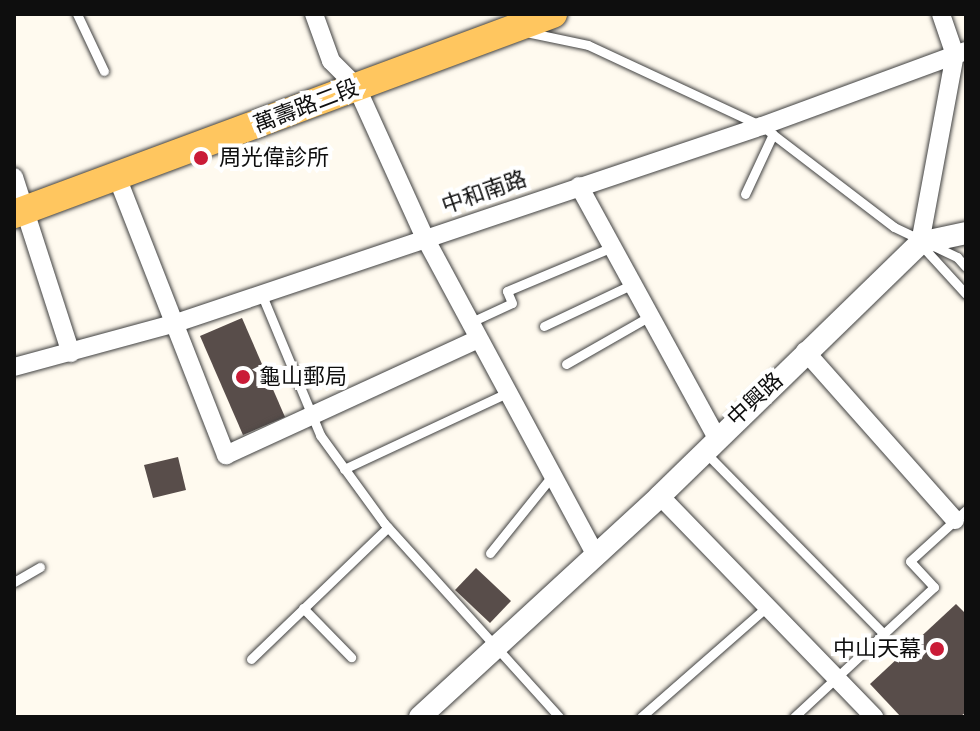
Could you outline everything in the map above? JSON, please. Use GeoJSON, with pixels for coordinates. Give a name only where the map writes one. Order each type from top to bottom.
{"type":"FeatureCollection","features":[{"type":"Feature","properties":{"kind":"main road","name":"萬壽路二段"},"geometry":{"type":"LineString","coordinates":[[19,213],[553,14]]}},
{"type":"Feature","properties":{"kind":"street"},"geometry":{"type":"LineString","coordinates":[[314,14],[331,61],[356,86],[425,238],[595,554]]}},
{"type":"Feature","properties":{"kind":"street"},"geometry":{"type":"LineString","coordinates":[[941,14],[960,53],[920,243],[966,233]]}},
{"type":"Feature","properties":{"kind":"street","name":"中和南路"},"geometry":{"type":"LineString","coordinates":[[14,367],[176,323],[579,186],[767,130],[960,53]]}},
{"type":"Feature","properties":{"kind":"street"},"geometry":{"type":"LineString","coordinates":[[14,177],[19,213],[71,353]]}},
{"type":"Feature","properties":{"kind":"street"},"geometry":{"type":"LineString","coordinates":[[117,177],[226,455],[312,416],[474,331]]}},
{"type":"Feature","properties":{"kind":"street"},"geometry":{"type":"LineString","coordinates":[[579,186],[650,316],[709,443]]}},
{"type":"Feature","properties":{"kind":"street","name":"中興路"},"geometry":{"type":"LineString","coordinates":[[420,717],[660,496],[709,443],[920,243]]}},
{"type":"Feature","properties":{"kind":"street"},"geometry":{"type":"LineString","coordinates":[[805,351],[960,515]]}},
{"type":"Feature","properties":{"kind":"street"},"geometry":{"type":"LineString","coordinates":[[660,496],[874,717]]}},
{"type":"Feature","properties":{"kind":"lane"},"geometry":{"type":"LineString","coordinates":[[77,14],[104,71]]}},
{"type":"Feature","properties":{"kind":"lane"},"geometry":{"type":"LineString","coordinates":[[511,29],[588,45],[767,130],[920,243],[966,294]]}},
{"type":"Feature","properties":{"kind":"lane"},"geometry":{"type":"LineString","coordinates":[[745,194],[767,130]]}},
{"type":"Feature","properties":{"kind":"lane"},"geometry":{"type":"LineString","coordinates":[[920,243],[957,257],[966,267]]}},
{"type":"Feature","properties":{"kind":"lane"},"geometry":{"type":"LineString","coordinates":[[474,331],[512,303],[507,291],[612,247]]}},
{"type":"Feature","properties":{"kind":"lane"},"geometry":{"type":"LineString","coordinates":[[544,326],[633,284]]}},
{"type":"Feature","properties":{"kind":"lane"},"geometry":{"type":"LineString","coordinates":[[261,293],[312,416],[344,469],[388,527],[559,717]]}},
{"type":"Feature","properties":{"kind":"lane"},"geometry":{"type":"LineString","coordinates":[[566,364],[650,316]]}},
{"type":"Feature","properties":{"kind":"lane"},"geometry":{"type":"LineString","coordinates":[[344,469],[507,393]]}},
{"type":"Feature","properties":{"kind":"lane"},"geometry":{"type":"LineString","coordinates":[[709,443],[884,634]]}},
{"type":"Feature","properties":{"kind":"lane"},"geometry":{"type":"LineString","coordinates":[[490,553],[552,476]]}},
{"type":"Feature","properties":{"kind":"lane"},"geometry":{"type":"LineString","coordinates":[[794,717],[934,587],[910,561],[960,515]]}},
{"type":"Feature","properties":{"kind":"lane"},"geometry":{"type":"LineString","coordinates":[[251,659],[388,527]]}},
{"type":"Feature","properties":{"kind":"lane"},"geometry":{"type":"LineString","coordinates":[[14,582],[40,567]]}},
{"type":"Feature","properties":{"kind":"lane"},"geometry":{"type":"LineString","coordinates":[[641,717],[768,606]]}},
{"type":"Feature","properties":{"kind":"lane"},"geometry":{"type":"LineString","coordinates":[[303,608],[351,657]]}},
{"type":"Feature","properties":{"kind":"building","name":"龜山郵局"},"geometry":{"type":"Polygon","coordinates":[[[242,318],[285,417],[243,435],[200,336],[242,318]]]}},
{"type":"Feature","properties":{"kind":"building"},"geometry":{"type":"Polygon","coordinates":[[[178,457],[186,490],[153,498],[144,465],[178,457]]]}},
{"type":"Feature","properties":{"kind":"building"},"geometry":{"type":"Polygon","coordinates":[[[476,568],[511,601],[490,623],[455,590],[476,568]]]}},
{"type":"Feature","properties":{"kind":"building","name":"中山天幕"},"geometry":{"type":"Polygon","coordinates":[[[956,604],[966,614],[966,712],[960,717],[901,717],[870,684],[956,604]]]}},
{"type":"Feature","properties":{"kind":"place","name":"周光偉診所"},"geometry":{"type":"Point","coordinates":[201,158]}},
{"type":"Feature","properties":{"kind":"place","name":"龜山郵局"},"geometry":{"type":"Point","coordinates":[243,377]}},
{"type":"Feature","properties":{"kind":"place","name":"中山天幕"},"geometry":{"type":"Point","coordinates":[937,649]}}]}
